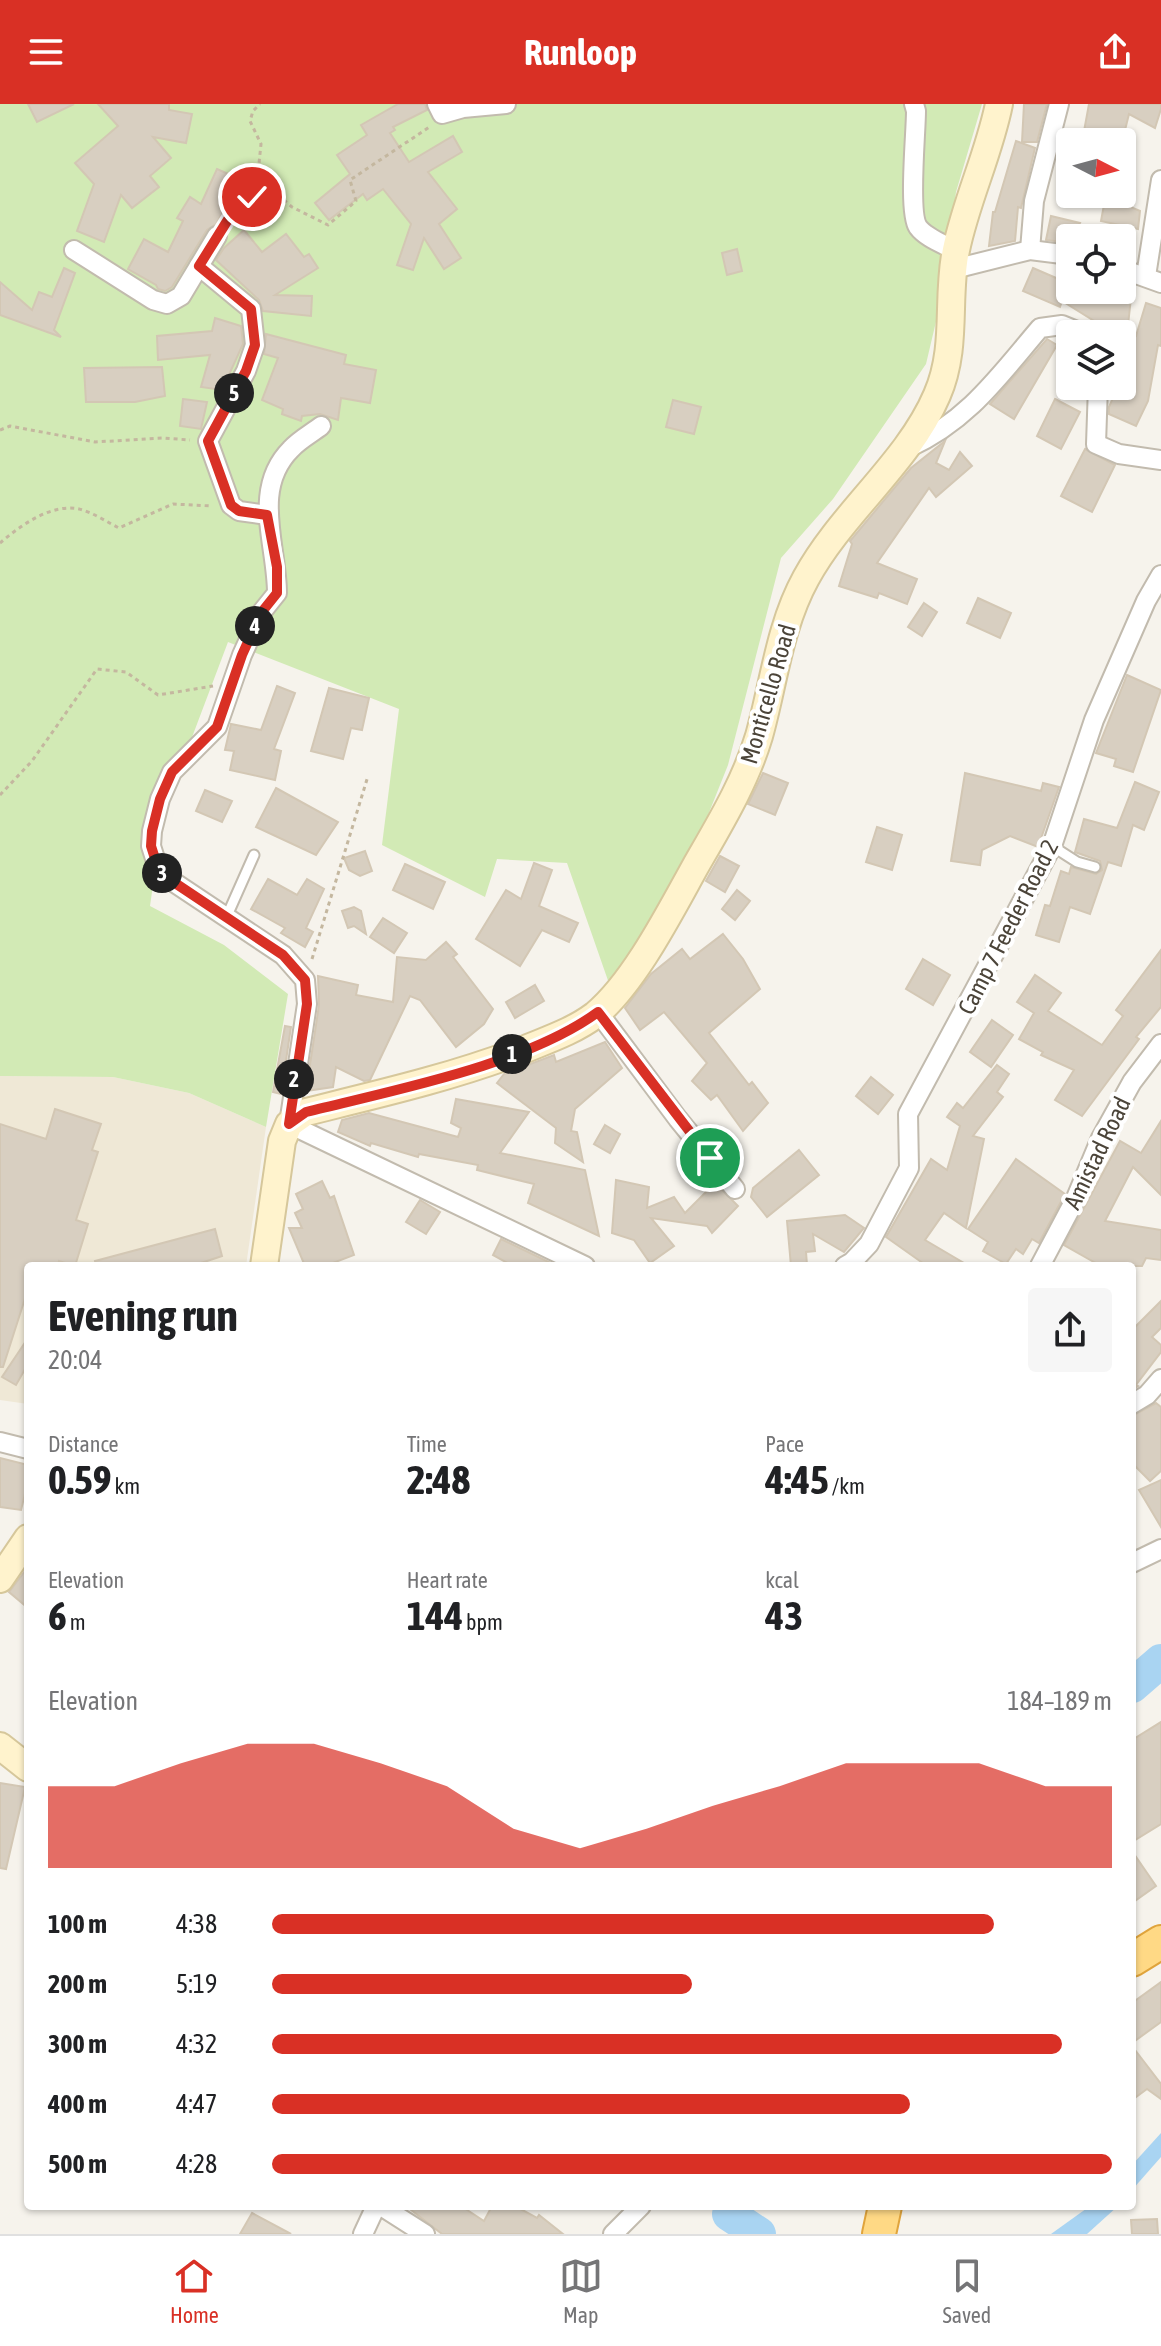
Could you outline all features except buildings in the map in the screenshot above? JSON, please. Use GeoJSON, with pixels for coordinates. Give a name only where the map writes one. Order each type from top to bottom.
{"type":"FeatureCollection","features":[{"type":"Feature","properties":{"kind":"highway"},"geometry":{"type":"LineString","coordinates":[[1136,1958],[1161,1942]]}},
{"type":"Feature","properties":{"kind":"main road","name":"Monticello Road"},"geometry":{"type":"LineString","coordinates":[[289,1124],[306,1112],[496,1060],[572,1029],[598,1012],[647,949],[735,796],[758,738],[783,632],[805,579],[840,528],[923,423],[945,372],[953,312],[955,260],[992,139],[999,104]]}},
{"type":"Feature","properties":{"kind":"main road"},"geometry":{"type":"LineString","coordinates":[[265,1262],[282,1141],[289,1124]]}},
{"type":"Feature","properties":{"kind":"main road"},"geometry":{"type":"LineString","coordinates":[[0,1579],[24,1544]]}},
{"type":"Feature","properties":{"kind":"main road"},"geometry":{"type":"LineString","coordinates":[[0,1746],[24,1765]]}},
{"type":"Feature","properties":{"kind":"street"},"geometry":{"type":"LineString","coordinates":[[440,109],[506,104]]}},
{"type":"Feature","properties":{"kind":"street"},"geometry":{"type":"LineString","coordinates":[[914,104],[915,219],[927,235],[955,260],[1030,250],[1056,253]]}},
{"type":"Feature","properties":{"kind":"street"},"geometry":{"type":"LineString","coordinates":[[1030,250],[1034,201],[1059,104]]}},
{"type":"Feature","properties":{"kind":"street"},"geometry":{"type":"LineString","coordinates":[[1154,280],[1161,180]]}},
{"type":"Feature","properties":{"kind":"street"},"geometry":{"type":"LineString","coordinates":[[74,250],[161,304],[173,303],[181,296],[217,236]]}},
{"type":"Feature","properties":{"kind":"street"},"geometry":{"type":"LineString","coordinates":[[199,266],[251,309],[255,345],[246,371],[208,441],[231,505],[239,511],[267,515]]}},
{"type":"Feature","properties":{"kind":"street"},"geometry":{"type":"LineString","coordinates":[[902,450],[936,435],[977,403],[1040,328],[1056,326]]}},
{"type":"Feature","properties":{"kind":"street"},"geometry":{"type":"LineString","coordinates":[[1098,400],[1096,444],[1119,454],[1161,460]]}},
{"type":"Feature","properties":{"kind":"street"},"geometry":{"type":"LineString","coordinates":[[321,426],[290,449],[270,485],[267,515],[277,567],[277,593],[261,613],[232,681],[217,727],[172,772],[160,799],[151,846],[158,868],[166,877],[283,955],[305,980],[307,1004],[289,1124],[577,1262]]}},
{"type":"Feature","properties":{"kind":"street","name":"Camp 7 Feeder Road 2"},"geometry":{"type":"LineString","coordinates":[[852,1262],[869,1244],[909,1168],[908,1114],[1052,846],[1094,720],[1146,601],[1161,575]]}},
{"type":"Feature","properties":{"kind":"street"},"geometry":{"type":"LineString","coordinates":[[598,1012],[735,1189]]}},
{"type":"Feature","properties":{"kind":"street","name":"Amistad Road"},"geometry":{"type":"LineString","coordinates":[[1042,1262],[1076,1198],[1101,1138],[1132,1082],[1161,1044]]}},
{"type":"Feature","properties":{"kind":"street"},"geometry":{"type":"LineString","coordinates":[[1136,1402],[1147,1395],[1161,1379]]}},
{"type":"Feature","properties":{"kind":"street"},"geometry":{"type":"LineString","coordinates":[[0,1442],[24,1448]]}},
{"type":"Feature","properties":{"kind":"street"},"geometry":{"type":"LineString","coordinates":[[1136,1561],[1161,1549]]}},
{"type":"Feature","properties":{"kind":"street"},"geometry":{"type":"LineString","coordinates":[[363,2234],[377,2210]]}},
{"type":"Feature","properties":{"kind":"street"},"geometry":{"type":"LineString","coordinates":[[386,2210],[425,2234]]}},
{"type":"Feature","properties":{"kind":"street"},"geometry":{"type":"LineString","coordinates":[[613,2234],[637,2210]]}},
{"type":"Feature","properties":{"kind":"lane"},"geometry":{"type":"LineString","coordinates":[[1052,846],[1077,862],[1095,867]]}},
{"type":"Feature","properties":{"kind":"lane"},"geometry":{"type":"LineString","coordinates":[[226,918],[254,855]]}},
{"type":"Feature","properties":{"kind":"path"},"geometry":{"type":"LineString","coordinates":[[217,236],[252,197],[257,183],[261,144],[250,121],[260,104]]}},
{"type":"Feature","properties":{"kind":"path"},"geometry":{"type":"LineString","coordinates":[[257,183],[270,188],[292,207],[328,225],[356,201],[350,180],[427,131],[440,109]]}},
{"type":"Feature","properties":{"kind":"path"},"geometry":{"type":"LineString","coordinates":[[0,430],[10,426],[95,442],[163,438],[208,441]]}},
{"type":"Feature","properties":{"kind":"path"},"geometry":{"type":"LineString","coordinates":[[0,543],[22,524],[62,509],[80,509],[119,528],[173,504],[231,505]]}},
{"type":"Feature","properties":{"kind":"path"},"geometry":{"type":"LineString","coordinates":[[0,795],[32,761],[97,669],[126,672],[158,695],[201,690],[232,681]]}},
{"type":"Feature","properties":{"kind":"path"},"geometry":{"type":"LineString","coordinates":[[305,980],[368,776]]}},
{"type":"Feature","properties":{"kind":"shaded area"},"geometry":{"type":"Polygon","coordinates":[[[0,1076],[113,1077],[189,1093],[266,1127],[247,1262],[24,1262],[24,1403],[0,1400],[0,1076]]]}},
{"type":"Feature","properties":{"kind":"green space"},"geometry":{"type":"Polygon","coordinates":[[[0,104],[982,104],[956,192],[943,292],[926,364],[833,499],[781,558],[728,765],[698,840],[612,992],[567,863],[497,859],[485,897],[382,845],[399,709],[228,642],[163,814],[150,906],[224,945],[288,994],[266,1127],[189,1093],[113,1077],[0,1076],[0,104]]]}},
{"type":"Feature","properties":{"kind":"water"},"geometry":{"type":"Polygon","coordinates":[[[1161,2133],[1161,2157],[1136,2185],[1136,2161],[1161,2133]]]}},
{"type":"Feature","properties":{"kind":"water"},"geometry":{"type":"Polygon","coordinates":[[[1084,2210],[1114,2210],[1087,2234],[1051,2234],[1084,2210]]]}},
{"type":"Feature","properties":{"kind":"waterway"},"geometry":{"type":"LineString","coordinates":[[1136,1683],[1161,1661]]}},
{"type":"Feature","properties":{"kind":"waterway"},"geometry":{"type":"LineString","coordinates":[[729,2214],[759,2234]]}},
{"type":"Feature","properties":{"kind":"route"},"geometry":{"type":"LineString","coordinates":[[252,197],[229,218],[199,266],[251,309],[255,345],[246,371],[208,441],[231,505],[239,511],[267,515],[277,567],[277,593],[261,613],[242,655],[217,727],[172,772],[160,799],[151,846],[158,868],[186,893],[283,955],[298,968],[305,980],[307,1004],[289,1124],[306,1112],[434,1080],[496,1060],[572,1029],[598,1012],[710,1158]]}}]}
